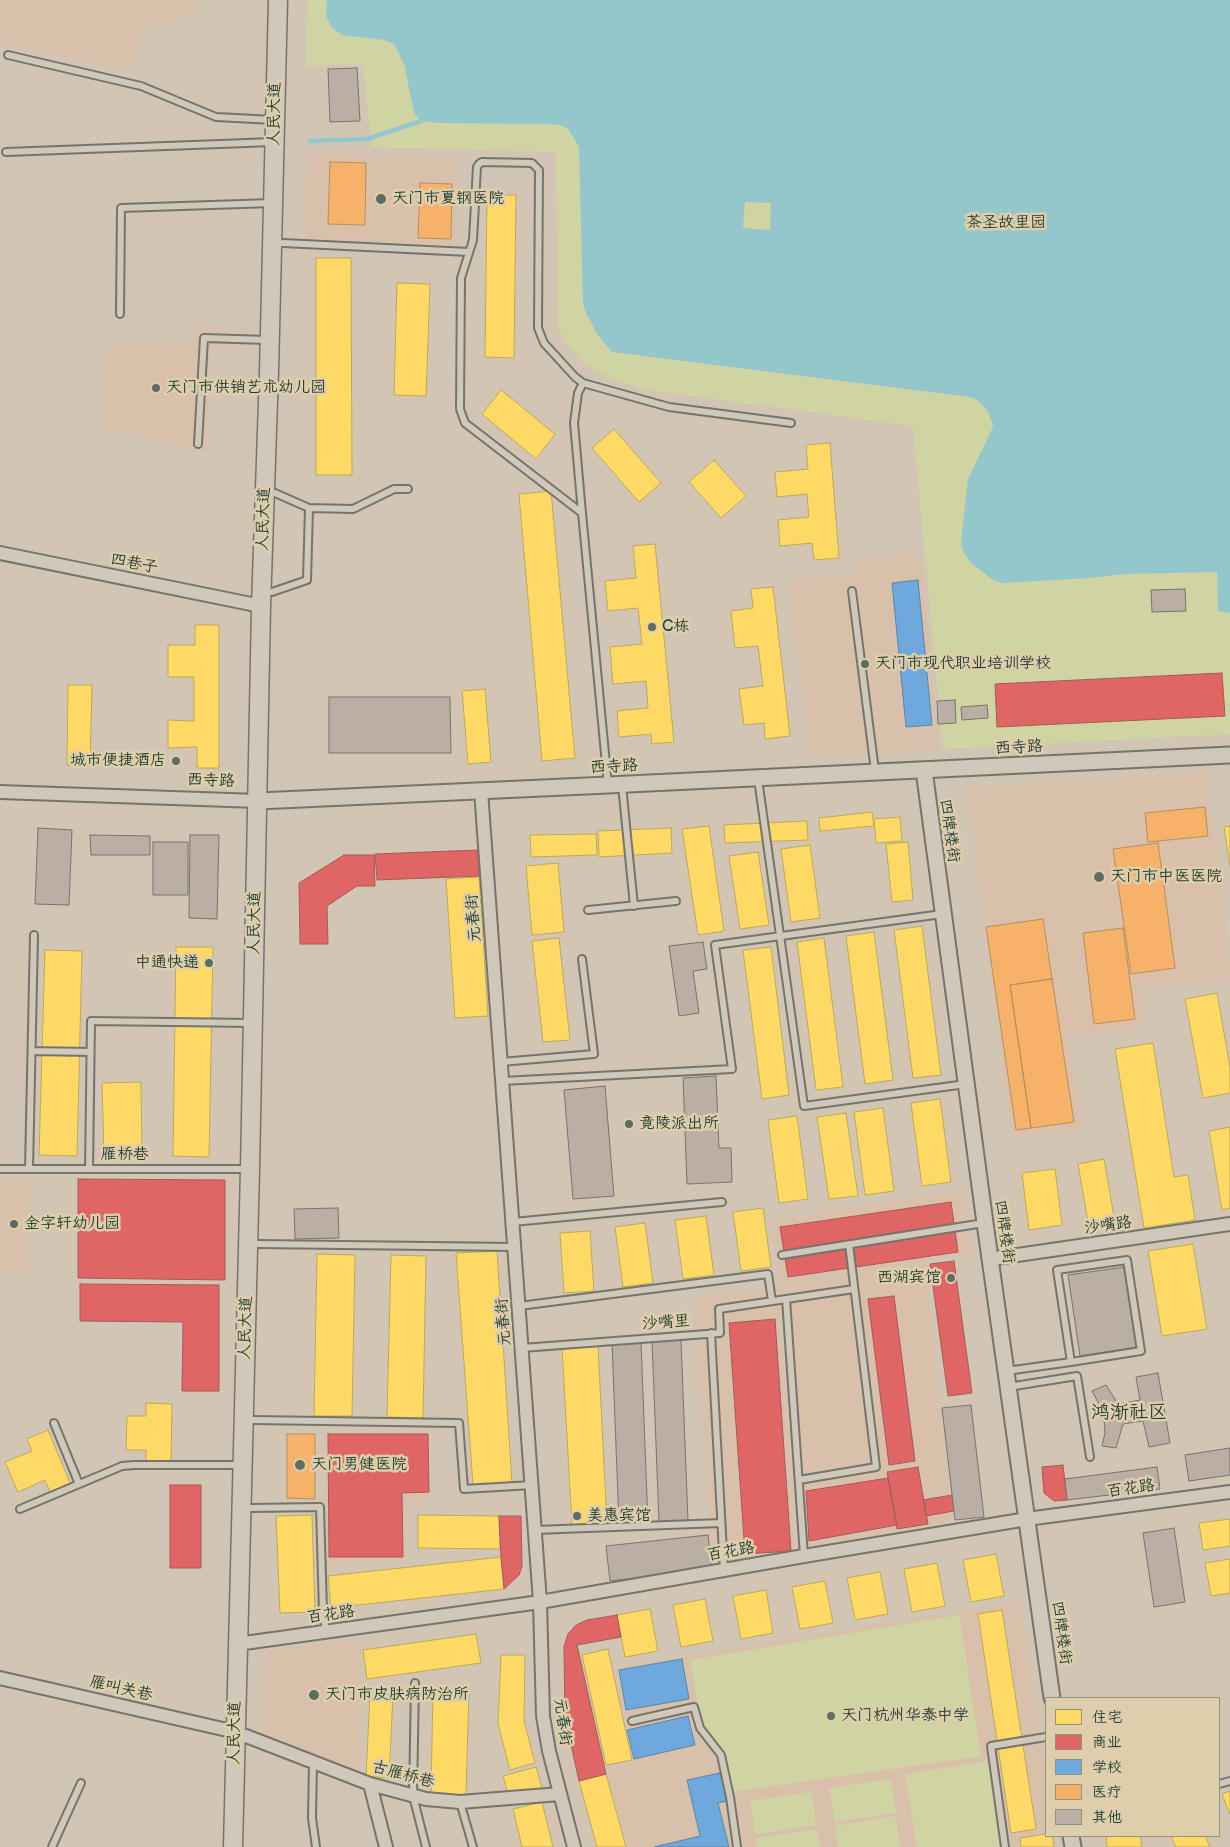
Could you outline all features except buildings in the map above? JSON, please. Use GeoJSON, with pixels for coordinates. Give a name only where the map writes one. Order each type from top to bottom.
{"type":"FeatureCollection","features":[{"type":"Feature","properties":{"kind":"main road","name":"人民大道"},"geometry":{"type":"LineString","coordinates":[[242,1644],[251,1508],[257,1244],[263,800],[261,606],[270,340],[278,0]]}},
{"type":"Feature","properties":{"kind":"main road","name":"人民大道"},"geometry":{"type":"LineString","coordinates":[[244,1847],[241,1734],[242,1466],[253,1023],[272,592],[289,0]]}},
{"type":"Feature","properties":{"kind":"main road","name":"人民大道"},"geometry":{"type":"LineString","coordinates":[[233,1847],[241,1734]]}},
{"type":"Feature","properties":{"kind":"street","name":"四巷子"},"geometry":{"type":"LineString","coordinates":[[0,553],[261,606]]}},
{"type":"Feature","properties":{"kind":"street","name":"西寺路"},"geometry":{"type":"LineString","coordinates":[[0,792],[263,800],[1230,755]]}},
{"type":"Feature","properties":{"kind":"street","name":"四牌楼街"},"geometry":{"type":"LineString","coordinates":[[924,770],[1052,1697]]}},
{"type":"Feature","properties":{"kind":"street","name":"元春街"},"geometry":{"type":"LineString","coordinates":[[481,791],[540,1602],[543,1716],[549,1751],[574,1847]]}},
{"type":"Feature","properties":{"kind":"street","name":"沙嘴路"},"geometry":{"type":"LineString","coordinates":[[990,1259],[1230,1224]]}},
{"type":"Feature","properties":{"kind":"street","name":"百花路"},"geometry":{"type":"LineString","coordinates":[[242,1644],[540,1602],[1027,1519],[1230,1492]]}},
{"type":"Feature","properties":{"kind":"street","name":"雁叫关巷"},"geometry":{"type":"LineString","coordinates":[[0,1678],[241,1734]]}},
{"type":"Feature","properties":{"kind":"street","name":"古雁桥巷"},"geometry":{"type":"LineString","coordinates":[[241,1734],[370,1784],[439,1801],[460,1802],[560,1794]]}},
{"type":"Feature","properties":{"kind":"street"},"geometry":{"type":"LineString","coordinates":[[370,1784],[386,1847]]}},
{"type":"Feature","properties":{"kind":"lane"},"geometry":{"type":"LineString","coordinates":[[8,55],[141,86],[216,117],[275,120]]}},
{"type":"Feature","properties":{"kind":"lane"},"geometry":{"type":"LineString","coordinates":[[6,152],[274,142]]}},
{"type":"Feature","properties":{"kind":"lane"},"geometry":{"type":"LineString","coordinates":[[582,513],[465,423],[461,416],[461,278],[473,240],[478,167],[482,162],[532,163],[537,166],[540,177],[538,328],[544,343],[574,377],[583,382],[669,407],[791,423]]}},
{"type":"Feature","properties":{"kind":"lane"},"geometry":{"type":"LineString","coordinates":[[120,314],[121,208],[273,204]]}},
{"type":"Feature","properties":{"kind":"lane"},"geometry":{"type":"LineString","coordinates":[[283,243],[469,252]]}},
{"type":"Feature","properties":{"kind":"lane"},"geometry":{"type":"LineString","coordinates":[[198,444],[204,338],[270,340]]}},
{"type":"Feature","properties":{"kind":"lane"},"geometry":{"type":"LineString","coordinates":[[583,382],[577,398],[574,423],[582,513],[615,785],[634,906]]}},
{"type":"Feature","properties":{"kind":"lane"},"geometry":{"type":"LineString","coordinates":[[275,493],[308,508],[353,509],[394,489],[408,489]]}},
{"type":"Feature","properties":{"kind":"lane"},"geometry":{"type":"LineString","coordinates":[[272,592],[307,580],[308,508]]}},
{"type":"Feature","properties":{"kind":"lane"},"geometry":{"type":"LineString","coordinates":[[852,591],[875,773]]}},
{"type":"Feature","properties":{"kind":"lane"},"geometry":{"type":"LineString","coordinates":[[758,778],[804,1106],[966,1084]]}},
{"type":"Feature","properties":{"kind":"lane"},"geometry":{"type":"LineString","coordinates":[[588,910],[676,901]]}},
{"type":"Feature","properties":{"kind":"lane"},"geometry":{"type":"LineString","coordinates":[[502,1081],[732,1069],[716,945],[943,914]]}},
{"type":"Feature","properties":{"kind":"lane"},"geometry":{"type":"LineString","coordinates":[[29,1169],[34,935]]}},
{"type":"Feature","properties":{"kind":"lane"},"geometry":{"type":"LineString","coordinates":[[501,1062],[594,1054],[582,959]]}},
{"type":"Feature","properties":{"kind":"lane"},"geometry":{"type":"LineString","coordinates":[[89,1169],[91,1021],[253,1023]]}},
{"type":"Feature","properties":{"kind":"lane"},"geometry":{"type":"LineString","coordinates":[[32,1051],[90,1052]]}},
{"type":"Feature","properties":{"kind":"lane","name":"雁桥巷"},"geometry":{"type":"LineString","coordinates":[[0,1169],[250,1169]]}},
{"type":"Feature","properties":{"kind":"lane"},"geometry":{"type":"LineString","coordinates":[[513,1222],[722,1202]]}},
{"type":"Feature","properties":{"kind":"lane"},"geometry":{"type":"LineString","coordinates":[[782,1255],[985,1222]]}},
{"type":"Feature","properties":{"kind":"lane"},"geometry":{"type":"LineString","coordinates":[[257,1244],[515,1247]]}},
{"type":"Feature","properties":{"kind":"lane"},"geometry":{"type":"LineString","coordinates":[[799,1480],[876,1467],[849,1244]]}},
{"type":"Feature","properties":{"kind":"lane"},"geometry":{"type":"LineString","coordinates":[[1006,1371],[1071,1362],[1141,1351],[1127,1260],[1057,1270],[1071,1362]]}},
{"type":"Feature","properties":{"kind":"lane"},"geometry":{"type":"LineString","coordinates":[[519,1306],[768,1274],[772,1301]]}},
{"type":"Feature","properties":{"kind":"lane","name":"沙嘴里"},"geometry":{"type":"LineString","coordinates":[[522,1348],[720,1333],[719,1309],[854,1289]]}},
{"type":"Feature","properties":{"kind":"lane"},"geometry":{"type":"LineString","coordinates":[[786,1299],[804,1556]]}},
{"type":"Feature","properties":{"kind":"lane"},"geometry":{"type":"LineString","coordinates":[[711,1333],[724,1570]]}},
{"type":"Feature","properties":{"kind":"lane"},"geometry":{"type":"LineString","coordinates":[[1008,1386],[1077,1376],[1090,1457]]}},
{"type":"Feature","properties":{"kind":"lane"},"geometry":{"type":"LineString","coordinates":[[253,1420],[458,1423],[464,1489],[532,1485]]}},
{"type":"Feature","properties":{"kind":"lane"},"geometry":{"type":"LineString","coordinates":[[54,1423],[79,1484]]}},
{"type":"Feature","properties":{"kind":"lane"},"geometry":{"type":"LineString","coordinates":[[20,1509],[112,1470],[134,1465],[242,1466]]}},
{"type":"Feature","properties":{"kind":"lane"},"geometry":{"type":"LineString","coordinates":[[251,1508],[320,1507],[323,1611],[326,1632]]}},
{"type":"Feature","properties":{"kind":"lane"},"geometry":{"type":"LineString","coordinates":[[535,1530],[722,1523]]}},
{"type":"Feature","properties":{"kind":"lane"},"geometry":{"type":"LineString","coordinates":[[416,1683],[413,1796],[426,1847]]}},
{"type":"Feature","properties":{"kind":"lane"},"geometry":{"type":"LineString","coordinates":[[632,1720],[694,1707],[700,1728],[721,1755],[730,1797],[737,1847]]}},
{"type":"Feature","properties":{"kind":"lane"},"geometry":{"type":"LineString","coordinates":[[1005,1847],[991,1746],[1045,1737]]}},
{"type":"Feature","properties":{"kind":"lane"},"geometry":{"type":"LineString","coordinates":[[313,1762],[312,1818],[316,1847]]}},
{"type":"Feature","properties":{"kind":"lane"},"geometry":{"type":"LineString","coordinates":[[52,1847],[82,1782]]}},
{"type":"Feature","properties":{"kind":"lane"},"geometry":{"type":"LineString","coordinates":[[460,1802],[473,1847]]}},
{"type":"Feature","properties":{"kind":"shaded area"},"geometry":{"type":"Polygon","coordinates":[[[0,0],[195,0],[196,18],[143,22],[132,70],[0,44],[0,0]]]}},
{"type":"Feature","properties":{"kind":"shaded area","name":"天门市夏钢医院"},"geometry":{"type":"Polygon","coordinates":[[[308,155],[457,159],[455,245],[305,239],[308,155]]]}},
{"type":"Feature","properties":{"kind":"shaded area","name":"天门市供销艺术幼儿园"},"geometry":{"type":"Polygon","coordinates":[[[193,327],[257,330],[256,346],[211,344],[206,453],[102,427],[106,343],[192,348],[193,327]]]}},
{"type":"Feature","properties":{"kind":"shaded area","name":"天门市现代职业培训学校"},"geometry":{"type":"Polygon","coordinates":[[[921,555],[939,748],[812,758],[788,580],[857,575],[856,558],[921,555]]]}},
{"type":"Feature","properties":{"kind":"shaded area","name":"天门市中医医院"},"geometry":{"type":"Polygon","coordinates":[[[1207,772],[1230,979],[1139,989],[1144,1028],[1070,1037],[1081,1129],[1012,1137],[968,788],[1207,772]]]}},
{"type":"Feature","properties":{"kind":"shaded area","name":"金字轩幼儿园"},"geometry":{"type":"Polygon","coordinates":[[[29,1177],[27,1270],[0,1271],[0,1178],[29,1177]]]}},
{"type":"Feature","properties":{"kind":"shaded area"},"geometry":{"type":"Polygon","coordinates":[[[963,1189],[972,1253],[780,1284],[770,1220],[963,1189]]]}},
{"type":"Feature","properties":{"kind":"shaded area"},"geometry":{"type":"Polygon","coordinates":[[[925,1263],[951,1523],[798,1550],[780,1286],[925,1263]]]}},
{"type":"Feature","properties":{"kind":"shaded area"},"geometry":{"type":"Polygon","coordinates":[[[778,1287],[795,1551],[713,1566],[694,1298],[778,1287]]]}},
{"type":"Feature","properties":{"kind":"shaded area"},"geometry":{"type":"Polygon","coordinates":[[[324,1432],[429,1432],[429,1507],[406,1508],[406,1559],[324,1568],[324,1432]]]}},
{"type":"Feature","properties":{"kind":"shaded area","name":"天门杭州华泰中学"},"geometry":{"type":"Polygon","coordinates":[[[1020,1601],[1045,1770],[1045,1837],[1055,1837],[1057,1847],[627,1847],[607,1769],[633,1762],[615,1668],[1020,1601]]]}},
{"type":"Feature","properties":{"kind":"shaded area","name":"天门市皮肤病防治所"},"geometry":{"type":"Polygon","coordinates":[[[361,1638],[360,1774],[266,1739],[267,1651],[361,1638]]]}},
{"type":"Feature","properties":{"kind":"green space","name":"茶圣故里园"},"geometry":{"type":"Polygon","coordinates":[[[308,0],[1230,0],[1230,734],[943,749],[913,426],[648,390],[617,381],[588,367],[564,340],[558,326],[556,152],[372,147],[363,64],[305,66],[308,0]]]}},
{"type":"Feature","properties":{"kind":"green space"},"geometry":{"type":"Polygon","coordinates":[[[959,1615],[981,1756],[731,1792],[724,1752],[713,1740],[701,1719],[690,1660],[959,1615]]]}},
{"type":"Feature","properties":{"kind":"green space"},"geometry":{"type":"Polygon","coordinates":[[[988,1761],[1002,1847],[917,1847],[905,1774],[988,1761]]]}},
{"type":"Feature","properties":{"kind":"green space"},"geometry":{"type":"Polygon","coordinates":[[[891,1779],[896,1813],[835,1822],[829,1788],[891,1779]]]}},
{"type":"Feature","properties":{"kind":"green space"},"geometry":{"type":"Polygon","coordinates":[[[811,1792],[816,1825],[755,1834],[750,1801],[811,1792]]]}},
{"type":"Feature","properties":{"kind":"green space"},"geometry":{"type":"Polygon","coordinates":[[[896,1816],[900,1847],[838,1847],[835,1826],[896,1816]]]}},
{"type":"Feature","properties":{"kind":"green space"},"geometry":{"type":"Polygon","coordinates":[[[817,1829],[820,1847],[757,1847],[756,1838],[817,1829]]]}},
{"type":"Feature","properties":{"kind":"water","name":"茶圣故里园"},"geometry":{"type":"Polygon","coordinates":[[[327,0],[1230,0],[1230,613],[1218,611],[1217,572],[1125,574],[1002,583],[993,580],[971,563],[964,553],[961,542],[968,479],[993,424],[987,410],[977,400],[970,397],[612,352],[597,334],[583,304],[579,147],[569,130],[563,126],[551,124],[438,123],[421,121],[414,113],[404,64],[394,44],[384,40],[342,35],[332,28],[326,16],[327,0]],[[745,202],[743,228],[770,230],[771,203],[745,202]]]}},
{"type":"Feature","properties":{"kind":"waterway"},"geometry":{"type":"LineString","coordinates":[[310,141],[367,139],[421,121]]}},
{"type":"Feature","properties":{"kind":"place","name":"天门市夏钢医院"},"geometry":{"type":"Point","coordinates":[381,199]}},
{"type":"Feature","properties":{"kind":"place","name":"天门市供销艺术幼儿园"},"geometry":{"type":"Point","coordinates":[156,388]}},
{"type":"Feature","properties":{"kind":"place","name":"C栋"},"geometry":{"type":"Point","coordinates":[652,627]}},
{"type":"Feature","properties":{"kind":"place","name":"天门市现代职业培训学校"},"geometry":{"type":"Point","coordinates":[865,664]}},
{"type":"Feature","properties":{"kind":"place","name":"城市便捷酒店"},"geometry":{"type":"Point","coordinates":[176,761]}},
{"type":"Feature","properties":{"kind":"place","name":"天门市中医医院"},"geometry":{"type":"Point","coordinates":[1099,877]}},
{"type":"Feature","properties":{"kind":"place","name":"中通快递"},"geometry":{"type":"Point","coordinates":[209,963]}},
{"type":"Feature","properties":{"kind":"place","name":"竟陵派出所"},"geometry":{"type":"Point","coordinates":[629,1124]}},
{"type":"Feature","properties":{"kind":"place","name":"金字轩幼儿园"},"geometry":{"type":"Point","coordinates":[14,1224]}},
{"type":"Feature","properties":{"kind":"place","name":"西湖宾馆"},"geometry":{"type":"Point","coordinates":[951,1278]}},
{"type":"Feature","properties":{"kind":"place","name":"天门男健医院"},"geometry":{"type":"Point","coordinates":[300,1465]}},
{"type":"Feature","properties":{"kind":"place","name":"美惠宾馆"},"geometry":{"type":"Point","coordinates":[577,1516]}},
{"type":"Feature","properties":{"kind":"place","name":"天门市皮肤病防治所"},"geometry":{"type":"Point","coordinates":[314,1695]}},
{"type":"Feature","properties":{"kind":"place","name":"天门杭州华泰中学"},"geometry":{"type":"Point","coordinates":[831,1716]}},
{"type":"Feature","properties":{"kind":"district","name":"鸿渐社区"},"geometry":{"type":"Point","coordinates":[1129,1413]}}]}
